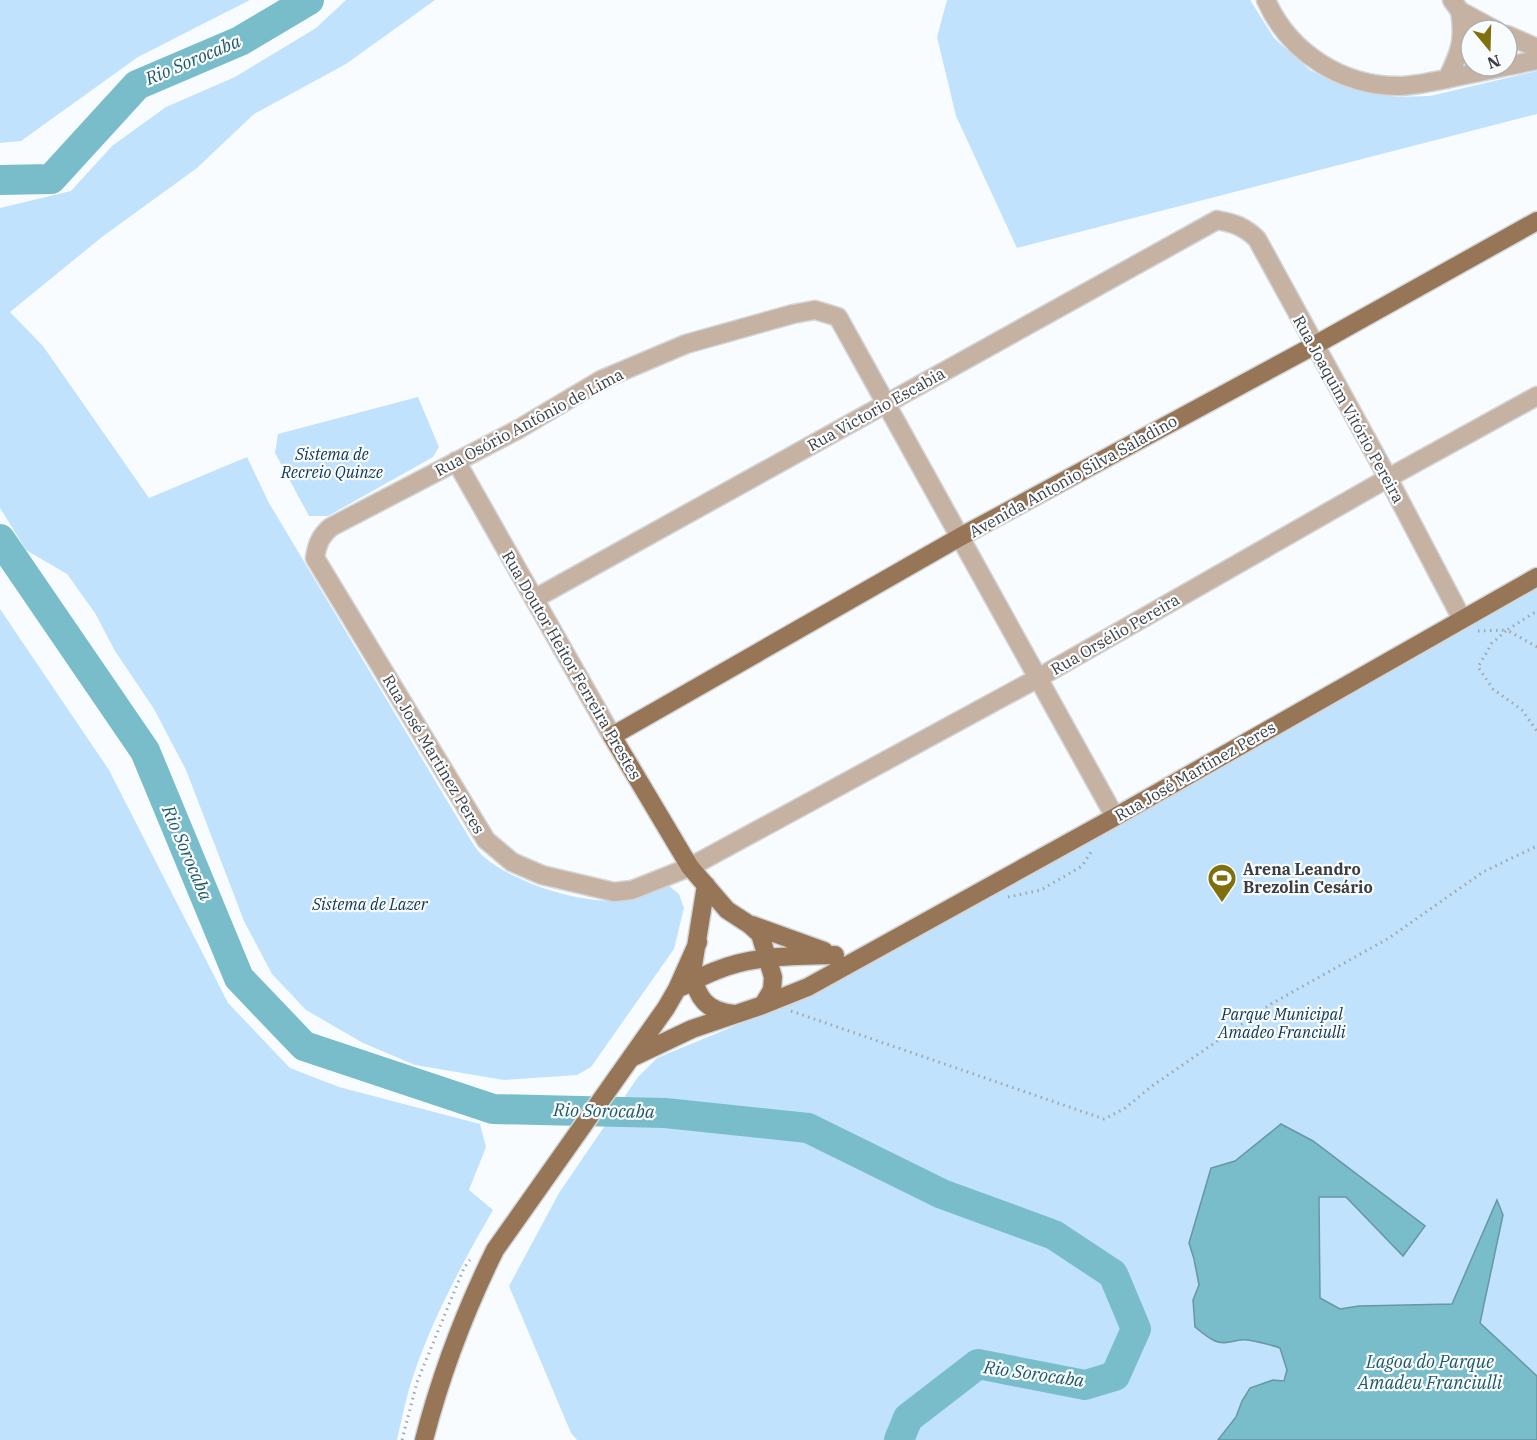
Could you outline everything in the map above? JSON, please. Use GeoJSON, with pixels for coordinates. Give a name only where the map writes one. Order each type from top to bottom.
{"type":"FeatureCollection","features":[{"type":"Feature","properties":{"kind":"main road","name":"Avenida Antonio Silva Saladino"},"geometry":{"type":"LineString","coordinates":[[612,736],[960,537],[1315,345],[1537,221]]}},
{"type":"Feature","properties":{"kind":"main road","name":"Rua José Martinez Peres"},"geometry":{"type":"LineString","coordinates":[[630,1061],[692,1029],[808,987],[853,963],[1537,577]]}},
{"type":"Feature","properties":{"kind":"main road","name":"Rua Doutor Heitor Ferreira Prestes"},"geometry":{"type":"LineString","coordinates":[[612,736],[690,867]]}},
{"type":"Feature","properties":{"kind":"main road"},"geometry":{"type":"LineString","coordinates":[[690,867],[727,910],[759,934],[773,977],[772,990],[763,1005]]}},
{"type":"Feature","properties":{"kind":"main road"},"geometry":{"type":"LineString","coordinates":[[706,885],[692,972],[694,981],[702,999],[712,1009],[721,1013],[735,1014]]}},
{"type":"Feature","properties":{"kind":"main road"},"geometry":{"type":"LineString","coordinates":[[750,925],[853,963]]}},
{"type":"Feature","properties":{"kind":"main road"},"geometry":{"type":"LineString","coordinates":[[424,1440],[438,1388],[475,1291],[495,1250],[630,1061],[677,989],[698,942]]}},
{"type":"Feature","properties":{"kind":"main road"},"geometry":{"type":"LineString","coordinates":[[677,989],[716,970],[768,958],[835,955]]}},
{"type":"Feature","properties":{"kind":"street"},"geometry":{"type":"LineString","coordinates":[[1266,0],[1274,18],[1310,57],[1336,73],[1388,86],[1419,84],[1537,60]]}},
{"type":"Feature","properties":{"kind":"street"},"geometry":{"type":"LineString","coordinates":[[1447,79],[1461,48],[1463,28],[1456,5]]}},
{"type":"Feature","properties":{"kind":"street"},"geometry":{"type":"LineString","coordinates":[[1456,5],[1476,18]]}},
{"type":"Feature","properties":{"kind":"street"},"geometry":{"type":"LineString","coordinates":[[1519,40],[1537,48]]}},
{"type":"Feature","properties":{"kind":"street","name":"Rua Joaquim Vitório Pereira"},"geometry":{"type":"LineString","coordinates":[[1217,220],[1236,223],[1257,239],[1388,478],[1462,619]]}},
{"type":"Feature","properties":{"kind":"street","name":"Rua Victorio Escabia"},"geometry":{"type":"LineString","coordinates":[[534,599],[1217,220]]}},
{"type":"Feature","properties":{"kind":"street","name":"Rua Osório Antônio de Lima"},"geometry":{"type":"LineString","coordinates":[[315,558],[317,544],[331,527],[517,430],[601,380],[686,344],[793,314],[815,310],[838,317],[886,403]]}},
{"type":"Feature","properties":{"kind":"street","name":"Rua Orsélio Pereira"},"geometry":{"type":"LineString","coordinates":[[690,867],[1038,678],[1388,478],[1537,396]]}},
{"type":"Feature","properties":{"kind":"street"},"geometry":{"type":"LineString","coordinates":[[886,403],[1115,817]]}},
{"type":"Feature","properties":{"kind":"street","name":"Rua Doutor Heitor Ferreira Prestes"},"geometry":{"type":"LineString","coordinates":[[456,461],[612,736]]}},
{"type":"Feature","properties":{"kind":"street","name":"Rua José Martinez Peres"},"geometry":{"type":"LineString","coordinates":[[315,558],[486,840],[512,862],[542,875],[614,892],[632,890],[690,867]]}},
{"type":"Feature","properties":{"kind":"path"},"geometry":{"type":"LineString","coordinates":[[1537,647],[1507,630],[1492,643],[1478,667],[1493,689],[1522,710],[1537,731]]}},
{"type":"Feature","properties":{"kind":"path"},"geometry":{"type":"LineString","coordinates":[[789,1011],[1104,1119],[1124,1109],[1152,1086],[1272,1004],[1389,939],[1483,872],[1537,846]]}},
{"type":"Feature","properties":{"kind":"green space"},"geometry":{"type":"Polygon","coordinates":[[[0,0],[250,0],[138,57],[21,141],[0,143],[0,0]]]}},
{"type":"Feature","properties":{"kind":"green space","name":"Sistema de Lazer"},"geometry":{"type":"Polygon","coordinates":[[[346,0],[435,0],[346,64],[254,114],[197,168],[102,237],[10,312],[43,346],[149,498],[247,457],[269,503],[470,839],[484,857],[499,868],[536,886],[578,898],[619,901],[637,898],[667,884],[679,894],[684,908],[674,949],[591,1067],[577,1075],[504,1080],[415,1065],[363,1043],[306,1010],[272,974],[244,921],[186,770],[154,709],[115,651],[95,613],[67,574],[26,550],[0,508],[0,208],[71,191],[112,146],[166,107],[235,77],[316,28],[346,0]]]}},
{"type":"Feature","properties":{"kind":"green space"},"geometry":{"type":"Polygon","coordinates":[[[947,0],[1250,0],[1274,38],[1310,70],[1348,88],[1397,97],[1430,96],[1507,78],[1519,78],[1519,75],[1537,71],[1537,114],[1017,248],[956,116],[937,37],[947,0]]]}},
{"type":"Feature","properties":{"kind":"green space","name":"Sistema de Recreio Quinze"},"geometry":{"type":"Polygon","coordinates":[[[418,397],[439,447],[433,457],[328,516],[309,516],[275,453],[278,434],[418,397]]]}},
{"type":"Feature","properties":{"kind":"green space","name":"Parque Municipal Amadeo Franciulli"},"geometry":{"type":"Polygon","coordinates":[[[1537,586],[1537,1440],[577,1440],[571,1433],[509,1286],[559,1193],[638,1077],[657,1058],[817,992],[1537,586]]]}},
{"type":"Feature","properties":{"kind":"green space"},"geometry":{"type":"Polygon","coordinates":[[[0,609],[109,770],[228,1003],[290,1068],[339,1087],[480,1124],[486,1147],[469,1190],[493,1210],[426,1340],[410,1386],[397,1440],[0,1440],[0,609]]]}},
{"type":"Feature","properties":{"kind":"water","name":"Lagoa do Parque Amadeu Franciulli"},"geometry":{"type":"Polygon","coordinates":[[[1281,1124],[1313,1141],[1425,1226],[1403,1256],[1346,1197],[1319,1197],[1320,1298],[1340,1309],[1359,1306],[1452,1304],[1497,1200],[1503,1215],[1480,1323],[1537,1376],[1537,1440],[1218,1440],[1236,1417],[1250,1388],[1273,1380],[1284,1381],[1287,1370],[1280,1348],[1248,1340],[1219,1342],[1195,1327],[1193,1300],[1199,1285],[1189,1243],[1211,1168],[1235,1161],[1281,1124]]]}},
{"type":"Feature","properties":{"kind":"waterway","name":"Rio Sorocaba"},"geometry":{"type":"LineString","coordinates":[[0,180],[51,179],[137,85],[240,41],[309,0]]}},
{"type":"Feature","properties":{"kind":"waterway","name":"Rio Sorocaba"},"geometry":{"type":"LineString","coordinates":[[0,539],[145,751],[239,978],[304,1046],[493,1109],[665,1113],[808,1128],[942,1194],[1054,1235],[1113,1274],[1136,1329],[1115,1376],[1085,1385],[978,1364],[908,1418],[899,1440]]}},
{"type":"Feature","properties":{"kind":"place","name":"Arena Leandro Brezolin Cesário"},"geometry":{"type":"Point","coordinates":[1222,904]}}]}
